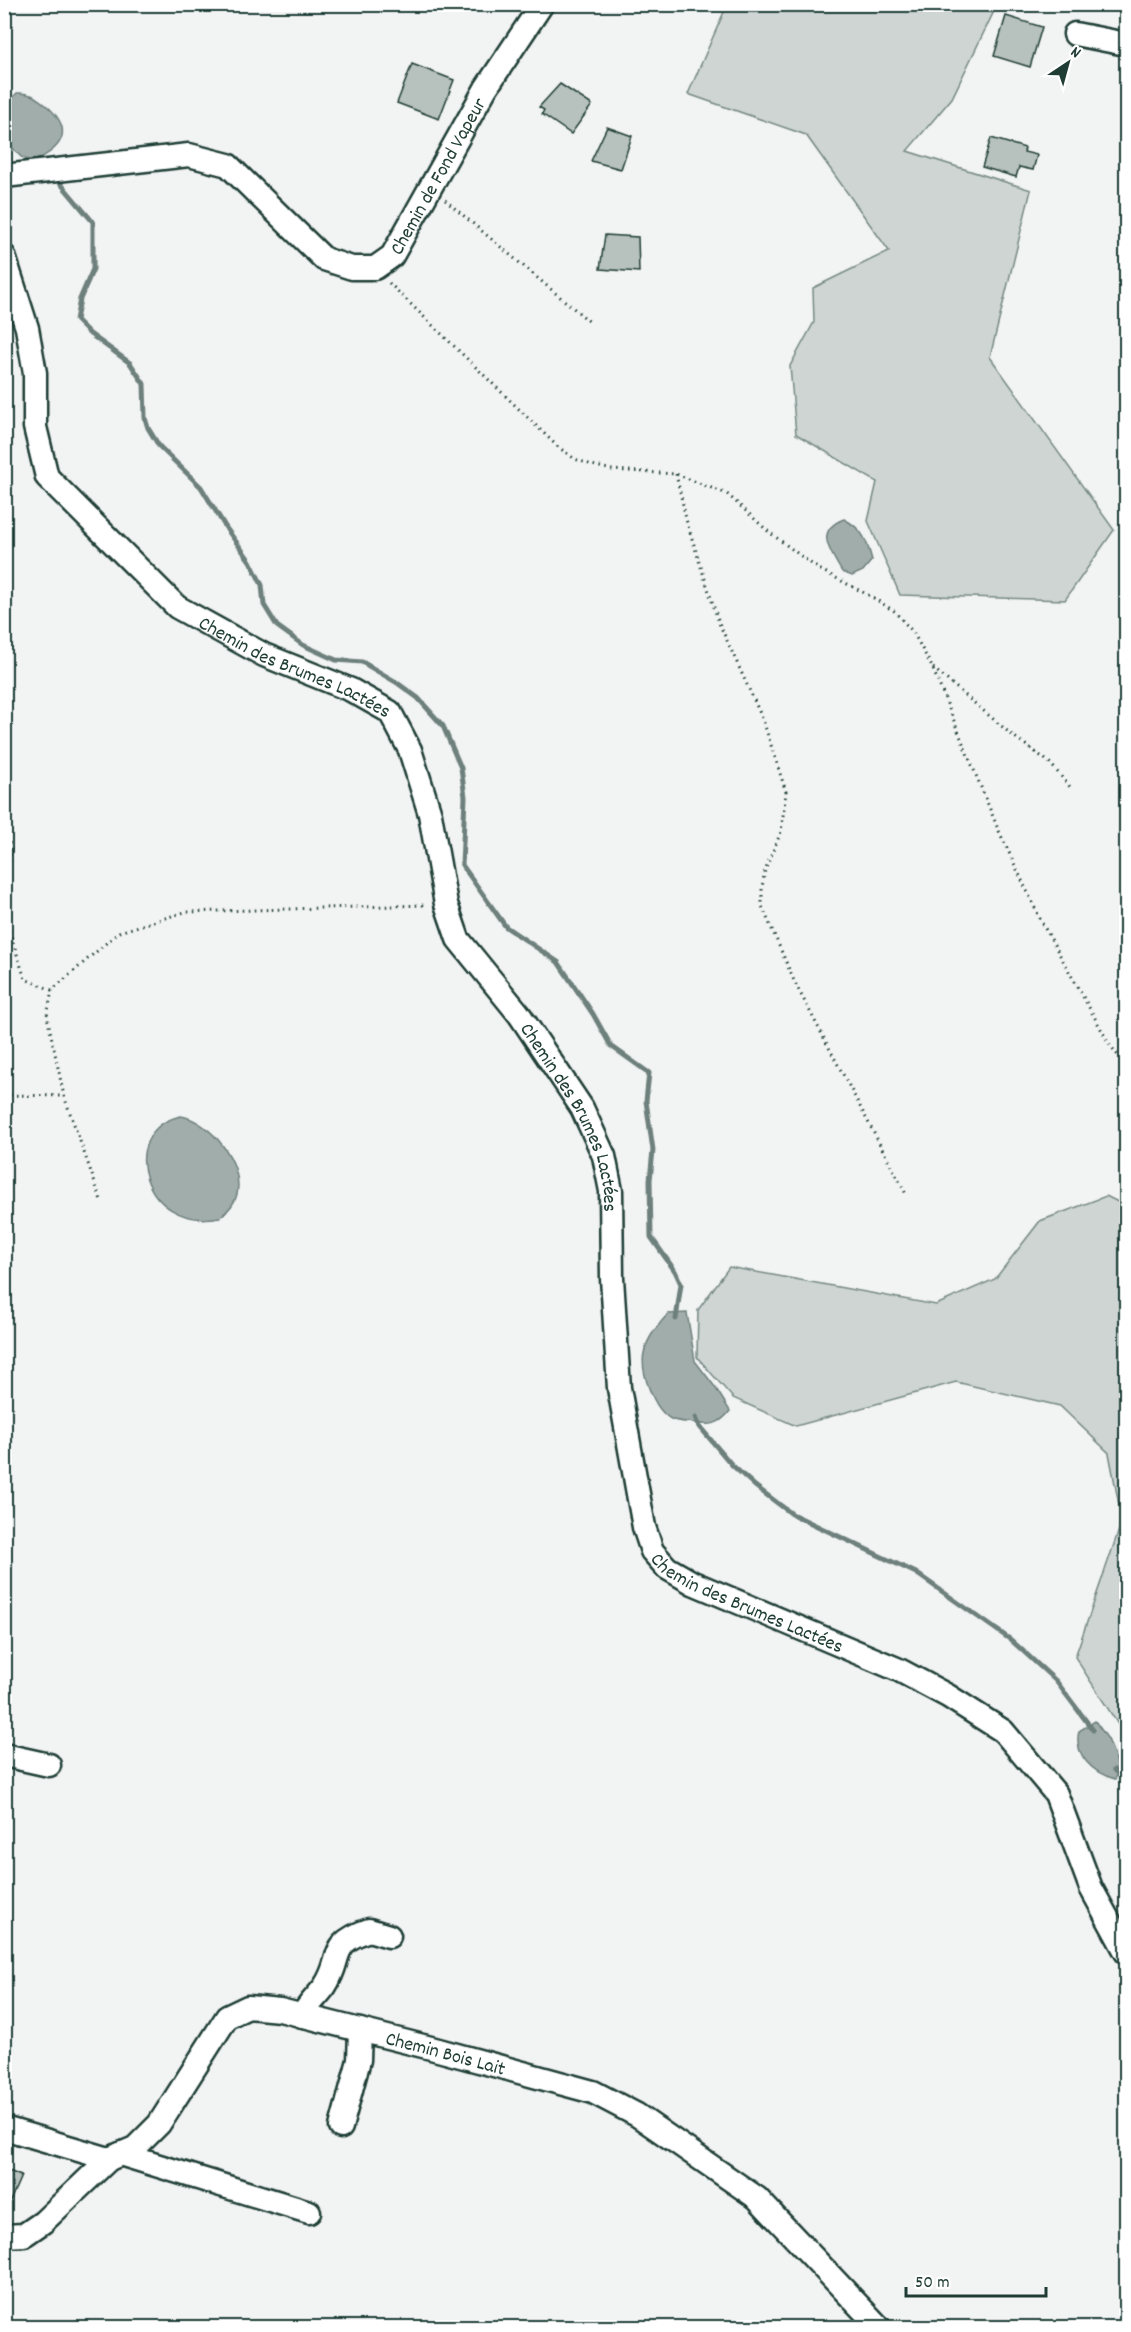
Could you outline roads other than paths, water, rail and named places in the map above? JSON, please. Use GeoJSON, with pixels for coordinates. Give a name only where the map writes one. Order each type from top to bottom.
{"type":"FeatureCollection","features":[{"type":"Feature","properties":{"kind":"street","name":"Chemin de Fond Vapeur"},"geometry":{"type":"LineString","coordinates":[[4,176],[189,155],[228,165],[324,259],[352,268],[375,268],[392,256],[486,87],[542,4]]}},
{"type":"Feature","properties":{"kind":"street"},"geometry":{"type":"LineString","coordinates":[[1075,34],[1126,44]]}},
{"type":"Feature","properties":{"kind":"street","name":"Chemin des Brumes Lactées"},"geometry":{"type":"LineString","coordinates":[[4,256],[27,328],[35,373],[35,427],[47,477],[177,607],[264,655],[351,690],[390,712],[410,750],[430,814],[446,904],[458,939],[519,1014],[582,1107],[604,1156],[611,1191],[612,1278],[619,1388],[644,1527],[652,1551],[667,1568],[693,1583],[899,1670],[948,1696],[1003,1731],[1056,1794],[1091,1888],[1126,1952]]}},
{"type":"Feature","properties":{"kind":"street"},"geometry":{"type":"LineString","coordinates":[[4,1755],[48,1766]]}},
{"type":"Feature","properties":{"kind":"street"},"geometry":{"type":"LineString","coordinates":[[302,2016],[309,2002],[326,1983],[338,1951],[349,1938],[369,1930],[389,1936]]}},
{"type":"Feature","properties":{"kind":"street","name":"Chemin Bois Lait"},"geometry":{"type":"LineString","coordinates":[[4,2236],[24,2235],[43,2222],[115,2156],[135,2148],[159,2124],[227,2017],[248,2007],[280,2010],[593,2092],[612,2101],[757,2198],[879,2327]]}},
{"type":"Feature","properties":{"kind":"street"},"geometry":{"type":"LineString","coordinates":[[341,2127],[359,2061],[360,2030]]}},
{"type":"Feature","properties":{"kind":"street"},"geometry":{"type":"LineString","coordinates":[[4,2128],[115,2156],[309,2212]]}},
{"type":"Feature","properties":{"kind":"waterway"},"geometry":{"type":"LineString","coordinates":[[56,178],[93,222],[93,269],[80,299],[76,320],[90,334],[130,363],[144,384],[145,418],[148,428],[159,446],[201,487],[250,561],[262,585],[264,605],[277,626],[303,645],[336,660],[362,662],[396,682],[418,698],[443,726],[461,768],[465,797],[462,865],[506,927],[558,962],[593,1014],[611,1046],[649,1073],[646,1101],[653,1150],[650,1180],[651,1237],[675,1271],[681,1284],[676,1319]]}},
{"type":"Feature","properties":{"kind":"waterway"},"geometry":{"type":"LineString","coordinates":[[696,1418],[700,1427],[732,1465],[792,1514],[916,1573],[1011,1640],[1056,1681],[1093,1730]]}},
{"type":"Feature","properties":{"kind":"waterway"},"geometry":{"type":"LineString","coordinates":[[1114,1770],[1126,1782]]}}]}
